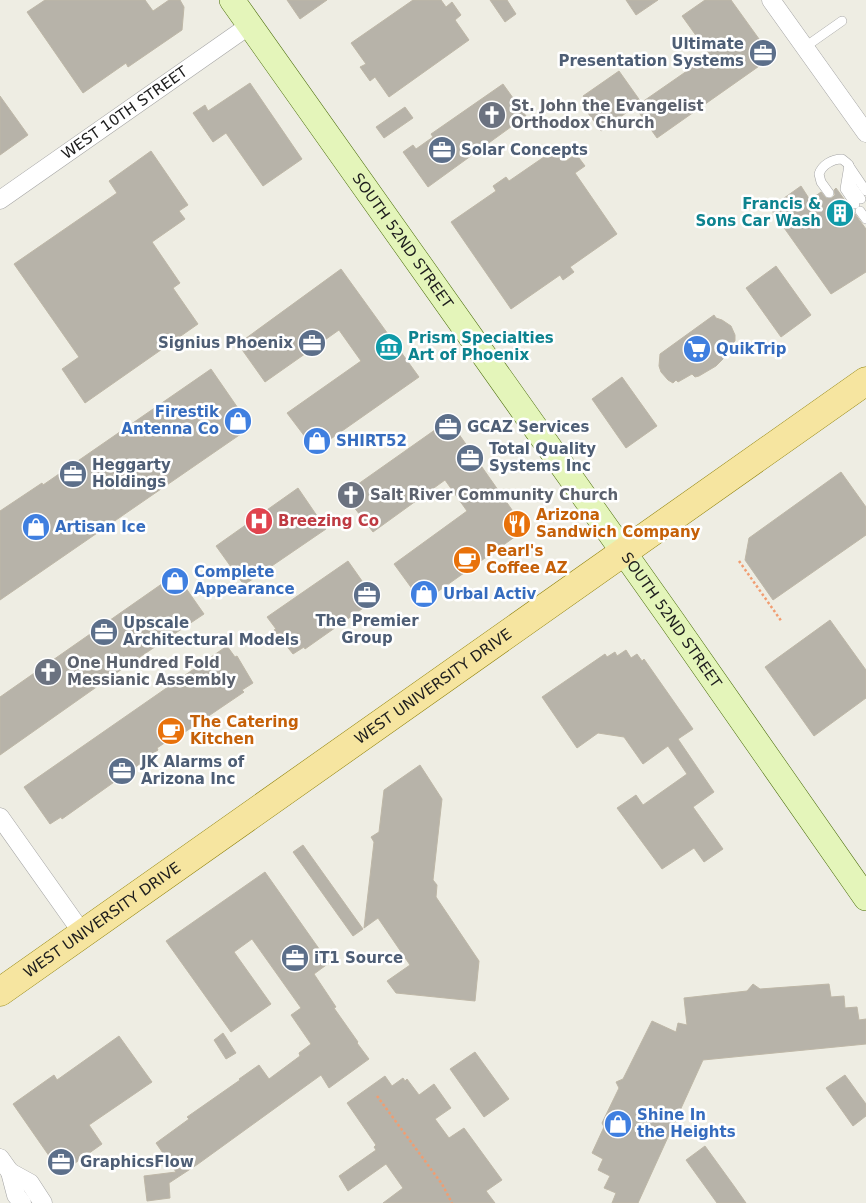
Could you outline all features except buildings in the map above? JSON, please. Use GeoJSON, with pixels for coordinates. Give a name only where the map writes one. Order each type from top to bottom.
{"type":"FeatureCollection","features":[{"type":"Feature","properties":{"kind":"main road","name":"SOUTH 52ND STREET"},"geometry":{"type":"LineString","coordinates":[[232,0],[866,898]]}},
{"type":"Feature","properties":{"kind":"main road","name":"WEST UNIVERSITY DRIVE"},"geometry":{"type":"LineString","coordinates":[[0,992],[866,381]]}},
{"type":"Feature","properties":{"kind":"street"},"geometry":{"type":"LineString","coordinates":[[771,0],[866,133]]}},
{"type":"Feature","properties":{"kind":"street","name":"WEST 10TH STREET"},"geometry":{"type":"LineString","coordinates":[[0,200],[250,25]]}},
{"type":"Feature","properties":{"kind":"street"},"geometry":{"type":"LineString","coordinates":[[0,817],[83,934]]}},
{"type":"Feature","properties":{"kind":"street"},"geometry":{"type":"LineString","coordinates":[[5,1165],[16,1195],[22,1203]]}},
{"type":"Feature","properties":{"kind":"street"},"geometry":{"type":"LineString","coordinates":[[5,1165],[30,1183],[43,1203]]}},
{"type":"Feature","properties":{"kind":"lane"},"geometry":{"type":"LineString","coordinates":[[805,48],[842,21]]}},
{"type":"Feature","properties":{"kind":"lane"},"geometry":{"type":"LineString","coordinates":[[829,193],[819,179],[820,170],[828,163],[838,159],[844,160],[866,191]]}},
{"type":"Feature","properties":{"kind":"lane"},"geometry":{"type":"LineString","coordinates":[[848,165],[845,189],[859,205],[866,219]]}},
{"type":"Feature","properties":{"kind":"path"},"geometry":{"type":"LineString","coordinates":[[739,561],[782,622]]}},
{"type":"Feature","properties":{"kind":"path"},"geometry":{"type":"LineString","coordinates":[[377,1096],[442,1184],[452,1203]]}},
{"type":"Feature","properties":{"kind":"place","name":"Ultimate Presentation Systems"},"geometry":{"type":"Point","coordinates":[763,53]}},
{"type":"Feature","properties":{"kind":"place","name":"St. John the Evangelist Orthodox Church"},"geometry":{"type":"Point","coordinates":[492,115]}},
{"type":"Feature","properties":{"kind":"place","name":"Solar Concepts"},"geometry":{"type":"Point","coordinates":[442,150]}},
{"type":"Feature","properties":{"kind":"place","name":"Francis & Sons Car Wash"},"geometry":{"type":"Point","coordinates":[840,213]}},
{"type":"Feature","properties":{"kind":"place","name":"Signius Phoenix"},"geometry":{"type":"Point","coordinates":[312,343]}},
{"type":"Feature","properties":{"kind":"place","name":"Prism Specialties Art of Phoenix"},"geometry":{"type":"Point","coordinates":[389,347]}},
{"type":"Feature","properties":{"kind":"place","name":"QuikTrip"},"geometry":{"type":"Point","coordinates":[697,349]}},
{"type":"Feature","properties":{"kind":"place","name":"Firestik Antenna Co"},"geometry":{"type":"Point","coordinates":[238,421]}},
{"type":"Feature","properties":{"kind":"place","name":"GCAZ Services"},"geometry":{"type":"Point","coordinates":[448,427]}},
{"type":"Feature","properties":{"kind":"place","name":"SHIRT52"},"geometry":{"type":"Point","coordinates":[317,441]}},
{"type":"Feature","properties":{"kind":"place","name":"Total Quality Systems Inc"},"geometry":{"type":"Point","coordinates":[470,458]}},
{"type":"Feature","properties":{"kind":"place","name":"Heggarty Holdings"},"geometry":{"type":"Point","coordinates":[73,474]}},
{"type":"Feature","properties":{"kind":"place","name":"Salt River Community Church"},"geometry":{"type":"Point","coordinates":[351,495]}},
{"type":"Feature","properties":{"kind":"place","name":"Breezing Co"},"geometry":{"type":"Point","coordinates":[259,521]}},
{"type":"Feature","properties":{"kind":"place","name":"Arizona Sandwich Company"},"geometry":{"type":"Point","coordinates":[517,524]}},
{"type":"Feature","properties":{"kind":"place","name":"Artisan Ice"},"geometry":{"type":"Point","coordinates":[36,527]}},
{"type":"Feature","properties":{"kind":"place","name":"Pearl's Coffee AZ"},"geometry":{"type":"Point","coordinates":[467,560]}},
{"type":"Feature","properties":{"kind":"place","name":"Complete Appearance"},"geometry":{"type":"Point","coordinates":[175,581]}},
{"type":"Feature","properties":{"kind":"place","name":"Urbal Activ"},"geometry":{"type":"Point","coordinates":[424,594]}},
{"type":"Feature","properties":{"kind":"place","name":"The Premier Group"},"geometry":{"type":"Point","coordinates":[367,595]}},
{"type":"Feature","properties":{"kind":"place","name":"Upscale Architectural Models"},"geometry":{"type":"Point","coordinates":[104,632]}},
{"type":"Feature","properties":{"kind":"place","name":"One Hundred Fold Messianic Assembly"},"geometry":{"type":"Point","coordinates":[48,672]}},
{"type":"Feature","properties":{"kind":"place","name":"The Catering Kitchen"},"geometry":{"type":"Point","coordinates":[171,731]}},
{"type":"Feature","properties":{"kind":"place","name":"JK Alarms of Arizona Inc"},"geometry":{"type":"Point","coordinates":[122,771]}},
{"type":"Feature","properties":{"kind":"place","name":"iT1 Source"},"geometry":{"type":"Point","coordinates":[295,958]}},
{"type":"Feature","properties":{"kind":"place","name":"Shine In the Heights"},"geometry":{"type":"Point","coordinates":[618,1124]}},
{"type":"Feature","properties":{"kind":"place","name":"GraphicsFlow"},"geometry":{"type":"Point","coordinates":[61,1162]}}]}
